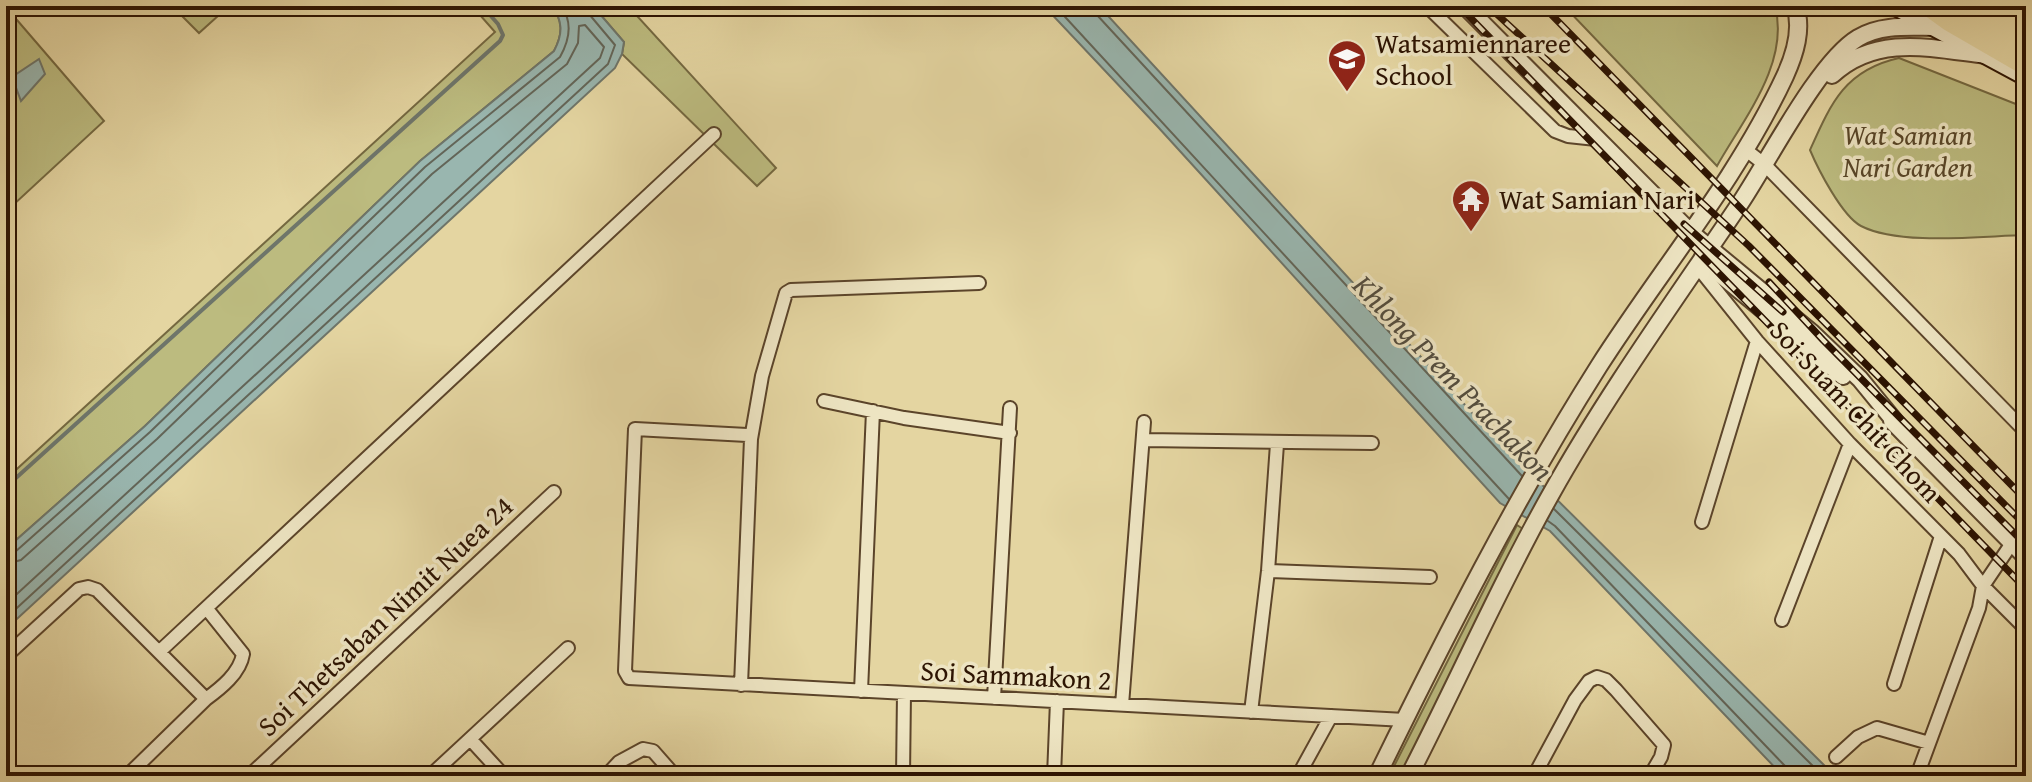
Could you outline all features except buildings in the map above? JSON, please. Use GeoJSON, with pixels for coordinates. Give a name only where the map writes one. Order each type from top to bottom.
{"type":"FeatureCollection","features":[{"type":"Feature","properties":{"kind":"highway"},"geometry":{"type":"LineString","coordinates":[[1956,6],[2026,41]]}},
{"type":"Feature","properties":{"kind":"highway"},"geometry":{"type":"LineString","coordinates":[[1997,6],[2026,20]]}},
{"type":"Feature","properties":{"kind":"highway"},"geometry":{"type":"LineString","coordinates":[[1933,17],[1950,19],[2026,63]]}},
{"type":"Feature","properties":{"kind":"main road"},"geometry":{"type":"LineString","coordinates":[[1896,6],[1933,17],[1987,55],[2026,76]]}},
{"type":"Feature","properties":{"kind":"street"},"geometry":{"type":"LineString","coordinates":[[1427,6],[1555,131],[1568,136],[1596,139]]}},
{"type":"Feature","properties":{"kind":"street"},"geometry":{"type":"LineString","coordinates":[[1465,6],[1691,233],[1702,258],[1812,333],[1860,379],[1901,429],[2026,557]]}},
{"type":"Feature","properties":{"kind":"street"},"geometry":{"type":"LineString","coordinates":[[1377,776],[1480,577],[1573,409],[1746,150],[1786,74],[1796,45],[1799,27],[1795,6]]}},
{"type":"Feature","properties":{"kind":"street"},"geometry":{"type":"LineString","coordinates":[[1409,776],[1550,496],[1596,419],[1806,99],[1831,64],[1857,38],[1933,17]]}},
{"type":"Feature","properties":{"kind":"street"},"geometry":{"type":"LineString","coordinates":[[1806,99],[1840,67],[1869,51],[1917,46],[1987,55]]}},
{"type":"Feature","properties":{"kind":"street"},"geometry":{"type":"LineString","coordinates":[[159,652],[714,134]]}},
{"type":"Feature","properties":{"kind":"street"},"geometry":{"type":"LineString","coordinates":[[1746,150],[1764,164],[2026,432]]}},
{"type":"Feature","properties":{"kind":"street","name":"Soi Suam Chit Chom"},"geometry":{"type":"LineString","coordinates":[[1702,258],[1757,341],[2026,629]]}},
{"type":"Feature","properties":{"kind":"street"},"geometry":{"type":"LineString","coordinates":[[741,685],[751,439],[762,376],[786,293],[791,290],[979,283]]}},
{"type":"Feature","properties":{"kind":"street"},"geometry":{"type":"LineString","coordinates":[[1702,522],[1757,341]]}},
{"type":"Feature","properties":{"kind":"street"},"geometry":{"type":"LineString","coordinates":[[824,401],[904,418],[1010,433]]}},
{"type":"Feature","properties":{"kind":"street"},"geometry":{"type":"LineString","coordinates":[[994,698],[1010,408]]}},
{"type":"Feature","properties":{"kind":"street"},"geometry":{"type":"LineString","coordinates":[[861,691],[873,411]]}},
{"type":"Feature","properties":{"kind":"street"},"geometry":{"type":"LineString","coordinates":[[1122,705],[1144,422]]}},
{"type":"Feature","properties":{"kind":"street","name":"Soi Sammakon 2"},"geometry":{"type":"LineString","coordinates":[[751,439],[747,435],[635,429],[626,675],[633,679],[1405,720]]}},
{"type":"Feature","properties":{"kind":"street"},"geometry":{"type":"LineString","coordinates":[[1144,440],[1372,443]]}},
{"type":"Feature","properties":{"kind":"street"},"geometry":{"type":"LineString","coordinates":[[1251,712],[1268,571],[1277,444]]}},
{"type":"Feature","properties":{"kind":"street"},"geometry":{"type":"LineString","coordinates":[[1782,620],[1850,444]]}},
{"type":"Feature","properties":{"kind":"street","name":"Soi Thetsaban Nimit Nuea 24"},"geometry":{"type":"LineString","coordinates":[[249,776],[554,492]]}},
{"type":"Feature","properties":{"kind":"street"},"geometry":{"type":"LineString","coordinates":[[1894,684],[1941,536]]}},
{"type":"Feature","properties":{"kind":"street"},"geometry":{"type":"LineString","coordinates":[[1917,776],[1979,608],[1983,586],[2012,543]]}},
{"type":"Feature","properties":{"kind":"street"},"geometry":{"type":"LineString","coordinates":[[1268,571],[1430,577]]}},
{"type":"Feature","properties":{"kind":"street"},"geometry":{"type":"LineString","coordinates":[[6,656],[79,589],[88,587],[97,590],[206,699]]}},
{"type":"Feature","properties":{"kind":"street"},"geometry":{"type":"LineString","coordinates":[[127,776],[230,678],[240,664],[243,654],[207,609]]}},
{"type":"Feature","properties":{"kind":"street"},"geometry":{"type":"LineString","coordinates":[[430,776],[568,648]]}},
{"type":"Feature","properties":{"kind":"street"},"geometry":{"type":"LineString","coordinates":[[1534,776],[1589,681],[1597,677],[1606,680],[1664,745],[1650,776]]}},
{"type":"Feature","properties":{"kind":"street"},"geometry":{"type":"LineString","coordinates":[[903,776],[904,693]]}},
{"type":"Feature","properties":{"kind":"street"},"geometry":{"type":"LineString","coordinates":[[1054,776],[1057,701]]}},
{"type":"Feature","properties":{"kind":"street"},"geometry":{"type":"LineString","coordinates":[[1298,776],[1331,716]]}},
{"type":"Feature","properties":{"kind":"street"},"geometry":{"type":"LineString","coordinates":[[1836,757],[1858,737],[1877,728],[1929,743]]}},
{"type":"Feature","properties":{"kind":"street"},"geometry":{"type":"LineString","coordinates":[[471,740],[504,776]]}},
{"type":"Feature","properties":{"kind":"street"},"geometry":{"type":"LineString","coordinates":[[606,776],[619,762],[643,749],[653,751],[675,776]]}},
{"type":"Feature","properties":{"kind":"green space"},"geometry":{"type":"Polygon","coordinates":[[[172,6],[229,6],[199,33],[172,6]]]}},
{"type":"Feature","properties":{"kind":"green space"},"geometry":{"type":"Polygon","coordinates":[[[472,6],[552,6],[560,28],[554,51],[420,161],[145,426],[6,549],[6,479],[495,32],[472,6]]]}},
{"type":"Feature","properties":{"kind":"green space"},"geometry":{"type":"Polygon","coordinates":[[[593,6],[628,6],[776,168],[757,186],[622,54],[624,42],[593,6]]]}},
{"type":"Feature","properties":{"kind":"green space"},"geometry":{"type":"Polygon","coordinates":[[[1564,6],[1775,6],[1778,27],[1770,69],[1762,89],[1717,166],[1564,6]]]}},
{"type":"Feature","properties":{"kind":"green space"},"geometry":{"type":"Polygon","coordinates":[[[17,20],[104,121],[11,207],[6,199],[6,27],[17,20]]]}},
{"type":"Feature","properties":{"kind":"green space","name":"Wat Samian Nari Garden"},"geometry":{"type":"Polygon","coordinates":[[[1899,58],[2026,108],[2026,235],[1897,236],[1861,226],[1846,213],[1810,150],[1825,117],[1842,91],[1865,71],[1899,58]]]}},
{"type":"Feature","properties":{"kind":"green space"},"geometry":{"type":"Polygon","coordinates":[[[1517,525],[1523,529],[1401,776],[1389,776],[1517,525]]]}},
{"type":"Feature","properties":{"kind":"water"},"geometry":{"type":"Polygon","coordinates":[[[552,6],[593,6],[624,42],[615,68],[6,629],[6,549],[145,426],[420,161],[554,51],[560,28],[552,6]]]}},
{"type":"Feature","properties":{"kind":"water"},"geometry":{"type":"Polygon","coordinates":[[[1044,6],[1099,6],[1499,442],[1835,776],[1783,776],[1550,531],[1500,503],[1044,6]]]}},
{"type":"Feature","properties":{"kind":"water"},"geometry":{"type":"Polygon","coordinates":[[[39,59],[45,74],[21,101],[12,77],[39,59]]]}},
{"type":"Feature","properties":{"kind":"waterway"},"geometry":{"type":"LineString","coordinates":[[6,487],[500,41],[503,35],[498,24],[482,6]]}},
{"type":"Feature","properties":{"kind":"railway"},"geometry":{"type":"LineString","coordinates":[[1459,6],[2026,589]]}},
{"type":"Feature","properties":{"kind":"railway"},"geometry":{"type":"LineString","coordinates":[[1488,6],[1749,246],[2026,526]]}},
{"type":"Feature","properties":{"kind":"railway"},"geometry":{"type":"LineString","coordinates":[[1543,6],[2026,500]]}},
{"type":"Feature","properties":{"kind":"railway"},"geometry":{"type":"LineString","coordinates":[[1684,224],[1783,312]]}},
{"type":"Feature","properties":{"kind":"railway"},"geometry":{"type":"LineString","coordinates":[[1769,282],[2026,545]]}},
{"type":"Feature","properties":{"kind":"place","name":"Watsamiennaree School"},"geometry":{"type":"Point","coordinates":[1347,93]}},
{"type":"Feature","properties":{"kind":"place","name":"Wat Samian Nari"},"geometry":{"type":"Point","coordinates":[1471,233]}},
{"type":"Feature","properties":{"kind":"water label","name":"Khlong Prem Prachakon"},"geometry":{"type":"Point","coordinates":[1453,378]}}]}
